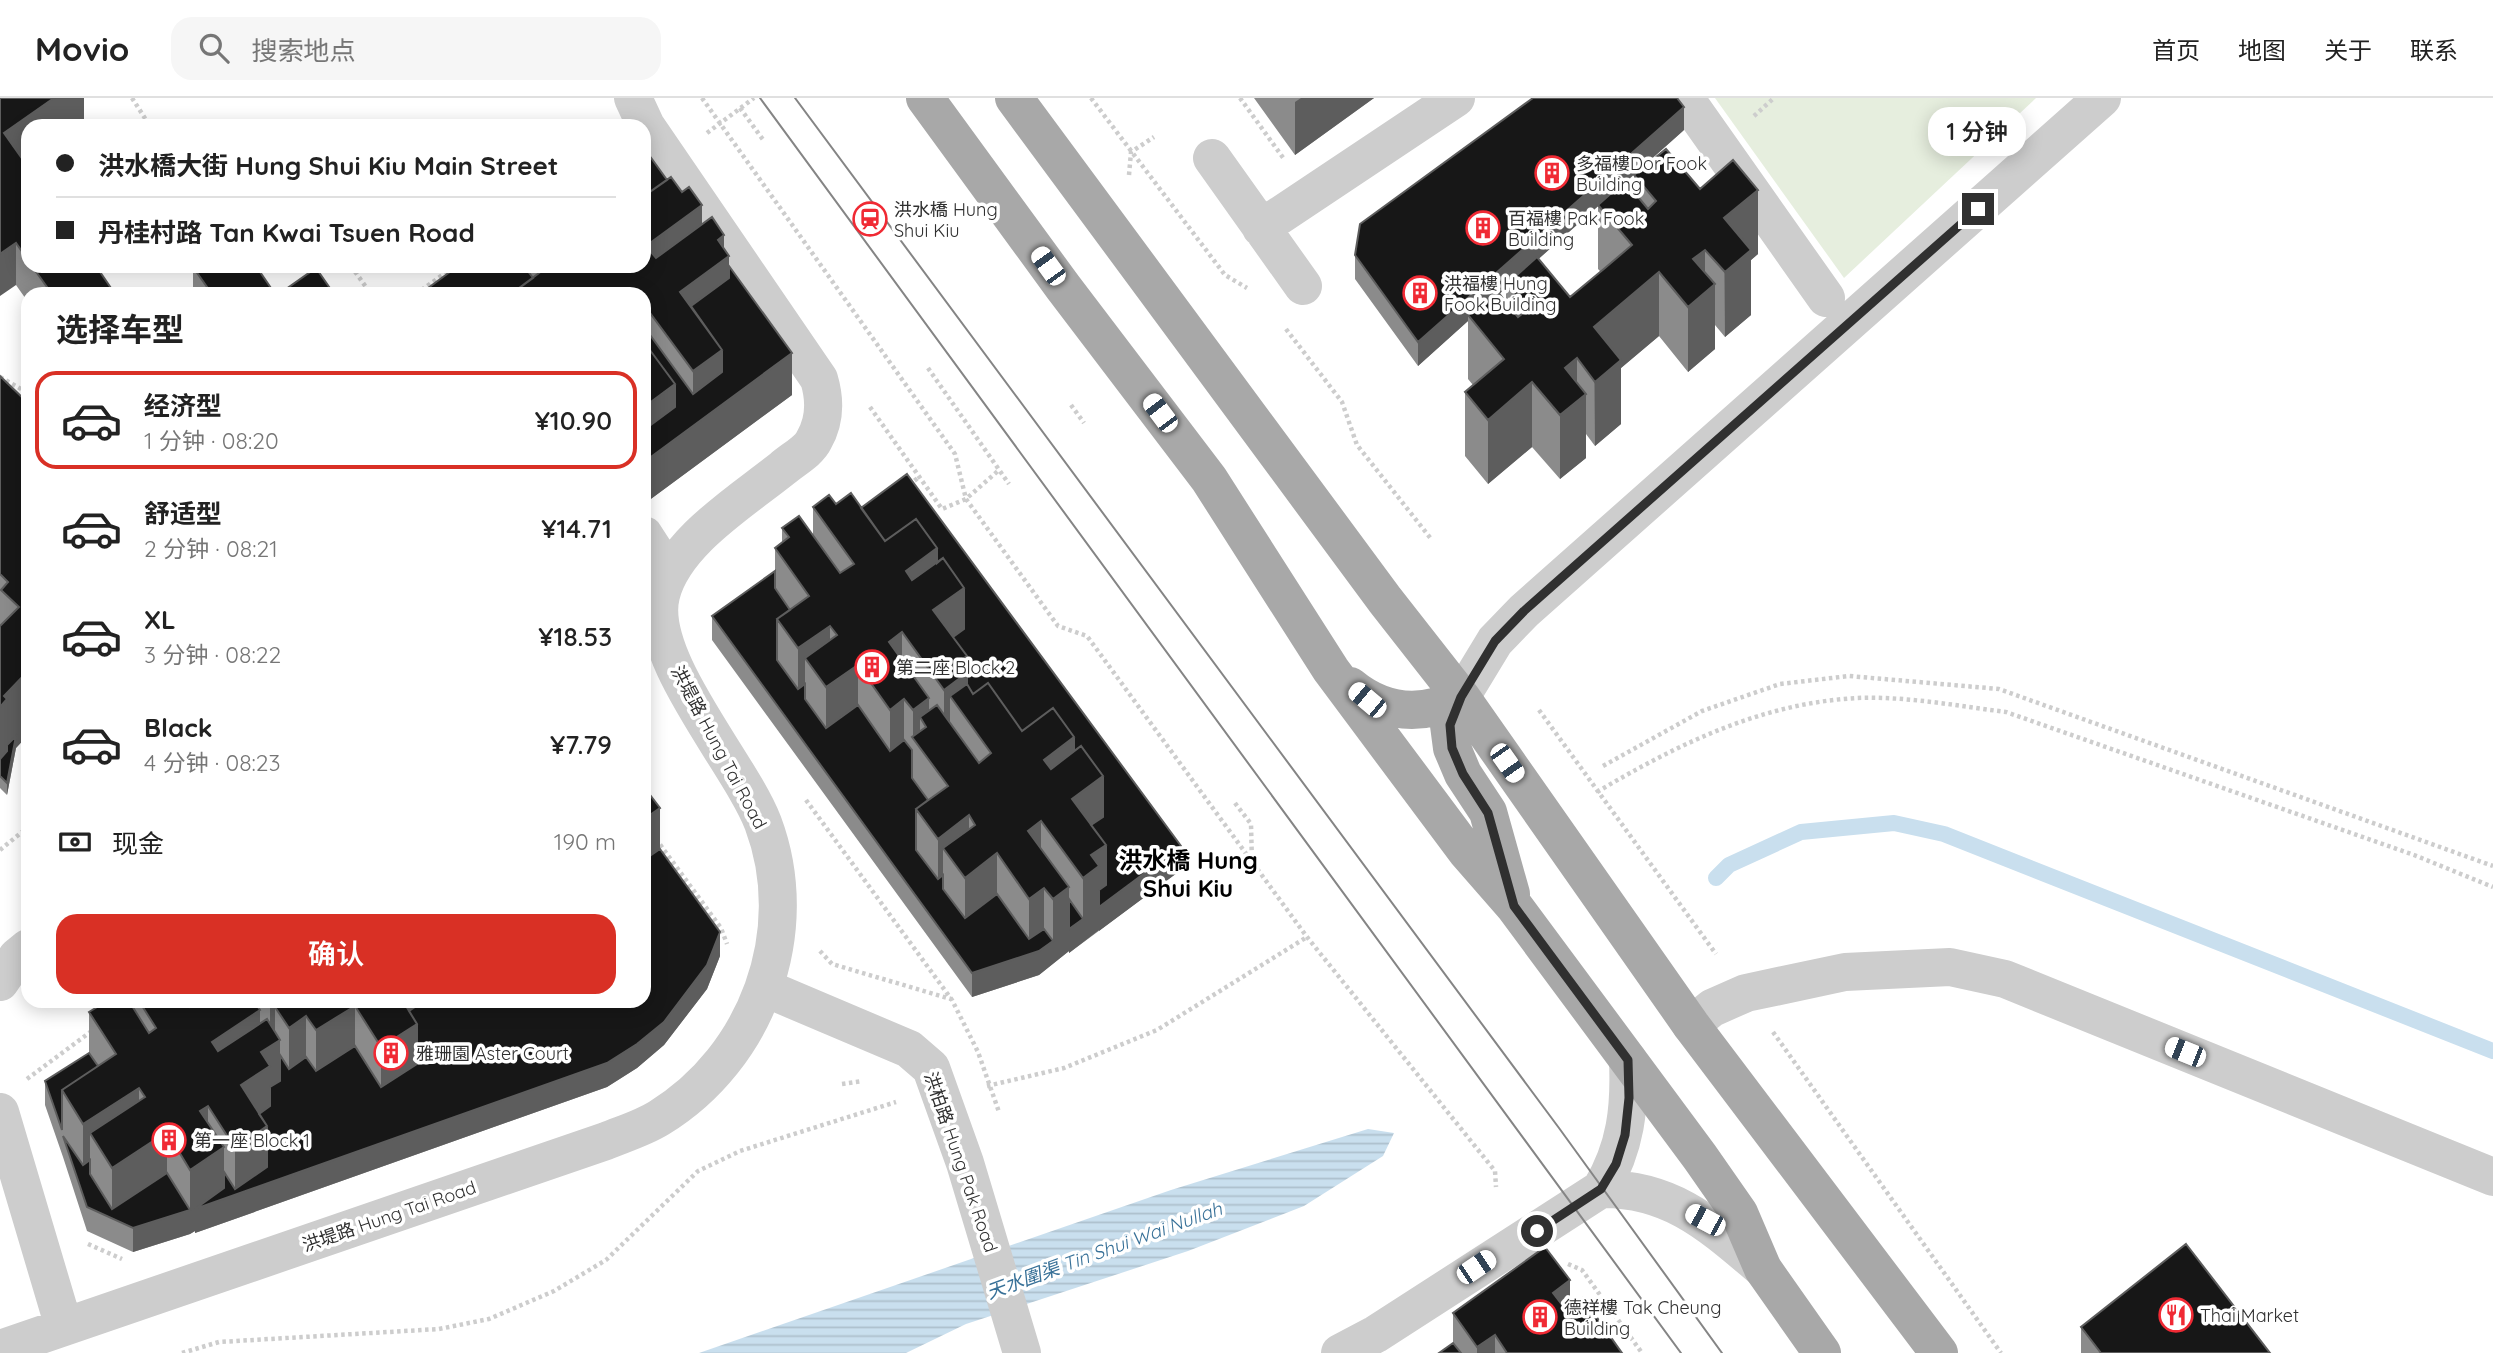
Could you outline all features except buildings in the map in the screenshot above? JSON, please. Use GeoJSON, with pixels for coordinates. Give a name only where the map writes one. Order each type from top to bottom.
{"type":"FeatureCollection","features":[{"type":"Feature","properties":{"kind":"main road"},"geometry":{"type":"LineString","coordinates":[[925,98],[1063,287],[1209,479],[1331,670],[1466,851],[1514,906],[1739,1213],[1763,1269],[1822,1353]]}},
{"type":"Feature","properties":{"kind":"main road"},"geometry":{"type":"LineString","coordinates":[[1014,98],[1376,589],[1461,697],[1691,1025],[1939,1353]]}},
{"type":"Feature","properties":{"kind":"main road"},"geometry":{"type":"LineString","coordinates":[[1331,670],[1367,700],[1393,709],[1438,709],[1461,697]]}},
{"type":"Feature","properties":{"kind":"main road"},"geometry":{"type":"LineString","coordinates":[[1461,697],[1450,725],[1452,748],[1463,774],[1488,813],[1514,906]]}},
{"type":"Feature","properties":{"kind":"street"},"geometry":{"type":"LineString","coordinates":[[633,98],[643,119]]}},
{"type":"Feature","properties":{"kind":"street"},"geometry":{"type":"LineString","coordinates":[[1261,228],[1456,98]]}},
{"type":"Feature","properties":{"kind":"street"},"geometry":{"type":"LineString","coordinates":[[1685,98],[1826,298]]}},
{"type":"Feature","properties":{"kind":"street"},"geometry":{"type":"LineString","coordinates":[[1461,697],[1495,641],[1524,611],[2102,98]]}},
{"type":"Feature","properties":{"kind":"street"},"geometry":{"type":"LineString","coordinates":[[651,133],[819,379],[825,400]]}},
{"type":"Feature","properties":{"kind":"street"},"geometry":{"type":"LineString","coordinates":[[1212,158],[1303,286]]}},
{"type":"Feature","properties":{"kind":"street","name":"洪堤路 Hung Tai Road"},"geometry":{"type":"LineString","coordinates":[[0,1349],[606,1141],[659,1118],[704,1084],[741,1040],[765,988],[777,933],[776,877],[762,823],[671,659],[660,619],[660,598],[667,572],[690,544],[814,442],[825,400]]}},
{"type":"Feature","properties":{"kind":"street"},"geometry":{"type":"LineString","coordinates":[[651,546],[667,572]]}},
{"type":"Feature","properties":{"kind":"street"},"geometry":{"type":"LineString","coordinates":[[0,982],[21,954]]}},
{"type":"Feature","properties":{"kind":"street"},"geometry":{"type":"LineString","coordinates":[[1691,1025],[1723,1002],[1766,988],[1845,972],[1950,967],[2005,979],[2493,1177]]}},
{"type":"Feature","properties":{"kind":"street","name":"洪柏路 Hung Pak Road"},"geometry":{"type":"LineString","coordinates":[[765,988],[917,1053],[931,1069],[965,1163],[1022,1353]]}},
{"type":"Feature","properties":{"kind":"street"},"geometry":{"type":"LineString","coordinates":[[1340,1353],[1383,1343],[1601,1189],[1616,1164],[1625,1135],[1629,1098],[1628,1060]]}},
{"type":"Feature","properties":{"kind":"street"},"geometry":{"type":"LineString","coordinates":[[15,1102],[64,1327]]}},
{"type":"Feature","properties":{"kind":"street"},"geometry":{"type":"LineString","coordinates":[[1601,1189],[1629,1188],[1664,1198],[1705,1220],[1763,1269]]}},
{"type":"Feature","properties":{"kind":"path"},"geometry":{"type":"LineString","coordinates":[[132,98],[146,119]]}},
{"type":"Feature","properties":{"kind":"path"},"geometry":{"type":"LineString","coordinates":[[702,98],[956,454],[966,499],[1058,626],[1087,636],[1307,937],[1495,1171],[1496,1187]]}},
{"type":"Feature","properties":{"kind":"path"},"geometry":{"type":"LineString","coordinates":[[698,140],[754,98]]}},
{"type":"Feature","properties":{"kind":"path"},"geometry":{"type":"LineString","coordinates":[[1090,98],[1225,275],[1248,289]]}},
{"type":"Feature","properties":{"kind":"path"},"geometry":{"type":"LineString","coordinates":[[1240,98],[1284,160]]}},
{"type":"Feature","properties":{"kind":"path"},"geometry":{"type":"LineString","coordinates":[[740,108],[764,141]]}},
{"type":"Feature","properties":{"kind":"path"},"geometry":{"type":"LineString","coordinates":[[1131,152],[1154,136]]}},
{"type":"Feature","properties":{"kind":"path"},"geometry":{"type":"LineString","coordinates":[[1129,178],[1131,152]]}},
{"type":"Feature","properties":{"kind":"path"},"geometry":{"type":"LineString","coordinates":[[426,287],[445,273]]}},
{"type":"Feature","properties":{"kind":"path"},"geometry":{"type":"LineString","coordinates":[[1285,328],[1342,402],[1357,445],[1432,540]]}},
{"type":"Feature","properties":{"kind":"path"},"geometry":{"type":"LineString","coordinates":[[928,368],[1009,484]]}},
{"type":"Feature","properties":{"kind":"path"},"geometry":{"type":"LineString","coordinates":[[0,377],[21,389]]}},
{"type":"Feature","properties":{"kind":"path"},"geometry":{"type":"LineString","coordinates":[[7,392],[14,385]]}},
{"type":"Feature","properties":{"kind":"path"},"geometry":{"type":"LineString","coordinates":[[825,400],[869,405],[942,509],[966,499],[999,470]]}},
{"type":"Feature","properties":{"kind":"path"},"geometry":{"type":"LineString","coordinates":[[1071,405],[1084,423]]}},
{"type":"Feature","properties":{"kind":"path"},"geometry":{"type":"LineString","coordinates":[[898,493],[919,478]]}},
{"type":"Feature","properties":{"kind":"path"},"geometry":{"type":"LineString","coordinates":[[1603,766],[1702,711],[1780,684],[1849,676],[1999,689],[2493,866]]}},
{"type":"Feature","properties":{"kind":"path"},"geometry":{"type":"LineString","coordinates":[[1597,792],[1666,752],[1723,727],[1790,707],[1858,698],[1937,704],[2007,712],[2401,850],[2493,887]]}},
{"type":"Feature","properties":{"kind":"path"},"geometry":{"type":"LineString","coordinates":[[1539,710],[1716,954]]}},
{"type":"Feature","properties":{"kind":"path"},"geometry":{"type":"LineString","coordinates":[[799,791],[952,1000],[978,1052],[1001,1118]]}},
{"type":"Feature","properties":{"kind":"path"},"geometry":{"type":"LineString","coordinates":[[807,802],[811,824]]}},
{"type":"Feature","properties":{"kind":"path"},"geometry":{"type":"LineString","coordinates":[[1235,803],[1251,824],[1252,864]]}},
{"type":"Feature","properties":{"kind":"path"},"geometry":{"type":"LineString","coordinates":[[652,832],[721,929],[729,949]]}},
{"type":"Feature","properties":{"kind":"path"},"geometry":{"type":"LineString","coordinates":[[0,850],[21,833]]}},
{"type":"Feature","properties":{"kind":"path"},"geometry":{"type":"LineString","coordinates":[[1243,871],[1252,864]]}},
{"type":"Feature","properties":{"kind":"path"},"geometry":{"type":"LineString","coordinates":[[182,1353],[219,1342],[439,1329],[489,1319],[554,1292],[606,1260],[698,1171],[740,1151],[898,1101],[942,1098],[1064,1069],[1157,1030],[1307,937]]}},
{"type":"Feature","properties":{"kind":"path"},"geometry":{"type":"LineString","coordinates":[[818,944],[822,955],[832,964],[952,1000]]}},
{"type":"Feature","properties":{"kind":"path"},"geometry":{"type":"LineString","coordinates":[[15,1102],[26,1080],[101,1025]]}},
{"type":"Feature","properties":{"kind":"path"},"geometry":{"type":"LineString","coordinates":[[1771,1028],[2001,1353]]}},
{"type":"Feature","properties":{"kind":"path"},"geometry":{"type":"LineString","coordinates":[[842,1084],[872,1079]]}},
{"type":"Feature","properties":{"kind":"path"},"geometry":{"type":"LineString","coordinates":[[889,1094],[898,1101],[902,1112]]}},
{"type":"Feature","properties":{"kind":"path"},"geometry":{"type":"LineString","coordinates":[[78,1239],[132,1263]]}},
{"type":"Feature","properties":{"kind":"path"},"geometry":{"type":"LineString","coordinates":[[1583,1270],[1642,1353]]}},
{"type":"Feature","properties":{"kind":"green space"},"geometry":{"type":"Polygon","coordinates":[[[1715,98],[2036,98],[1844,278],[1715,98]]]}},
{"type":"Feature","properties":{"kind":"water","name":"天水圍渠 Tin Shui Wai Nullah"},"geometry":{"type":"Polygon","coordinates":[[[1368,1129],[1394,1133],[1383,1156],[1304,1206],[1188,1251],[966,1324],[906,1353],[699,1353],[1171,1190],[1368,1129]]]}},
{"type":"Feature","properties":{"kind":"waterway"},"geometry":{"type":"LineString","coordinates":[[1716,878],[1729,865],[1801,832],[1894,823],[1944,834],[2493,1051]]}},
{"type":"Feature","properties":{"kind":"tram line"},"geometry":{"type":"LineString","coordinates":[[760,98],[1681,1353]]}},
{"type":"Feature","properties":{"kind":"tram line"},"geometry":{"type":"LineString","coordinates":[[795,98],[1559,1128],[1722,1353]]}},
{"type":"Feature","properties":{"kind":"place","name":"多福樓Dor Fook Building"},"geometry":{"type":"Point","coordinates":[1552,173]}},
{"type":"Feature","properties":{"kind":"place","name":"洪水橋 Hung Shui Kiu"},"geometry":{"type":"Point","coordinates":[870,219]}},
{"type":"Feature","properties":{"kind":"place","name":"百福樓 Pak Fook Building"},"geometry":{"type":"Point","coordinates":[1483,228]}},
{"type":"Feature","properties":{"kind":"place","name":"洪福樓 Hung Fook Building"},"geometry":{"type":"Point","coordinates":[1420,293]}},
{"type":"Feature","properties":{"kind":"place","name":"第二座 Block 2"},"geometry":{"type":"Point","coordinates":[872,667]}},
{"type":"Feature","properties":{"kind":"place","name":"雅珊園 Aster Court"},"geometry":{"type":"Point","coordinates":[391,1053]}},
{"type":"Feature","properties":{"kind":"place","name":"第一座 Block 1"},"geometry":{"type":"Point","coordinates":[169,1140]}},
{"type":"Feature","properties":{"kind":"place","name":"Thai Market"},"geometry":{"type":"Point","coordinates":[2176,1315]}},
{"type":"Feature","properties":{"kind":"place","name":"德祥樓 Tak Cheung Building"},"geometry":{"type":"Point","coordinates":[1540,1317]}},
{"type":"Feature","properties":{"kind":"district","name":"洪水橋 Hung Shui Kiu"},"geometry":{"type":"Point","coordinates":[1188,874]}},
{"type":"Feature","properties":{"kind":"route"},"geometry":{"type":"LineString","coordinates":[[1537,1231],[1601,1189],[1616,1164],[1625,1135],[1629,1098],[1628,1060],[1514,906],[1488,813],[1463,774],[1452,748],[1450,725],[1461,697],[1495,641],[1524,611],[1978,209]]}}]}
